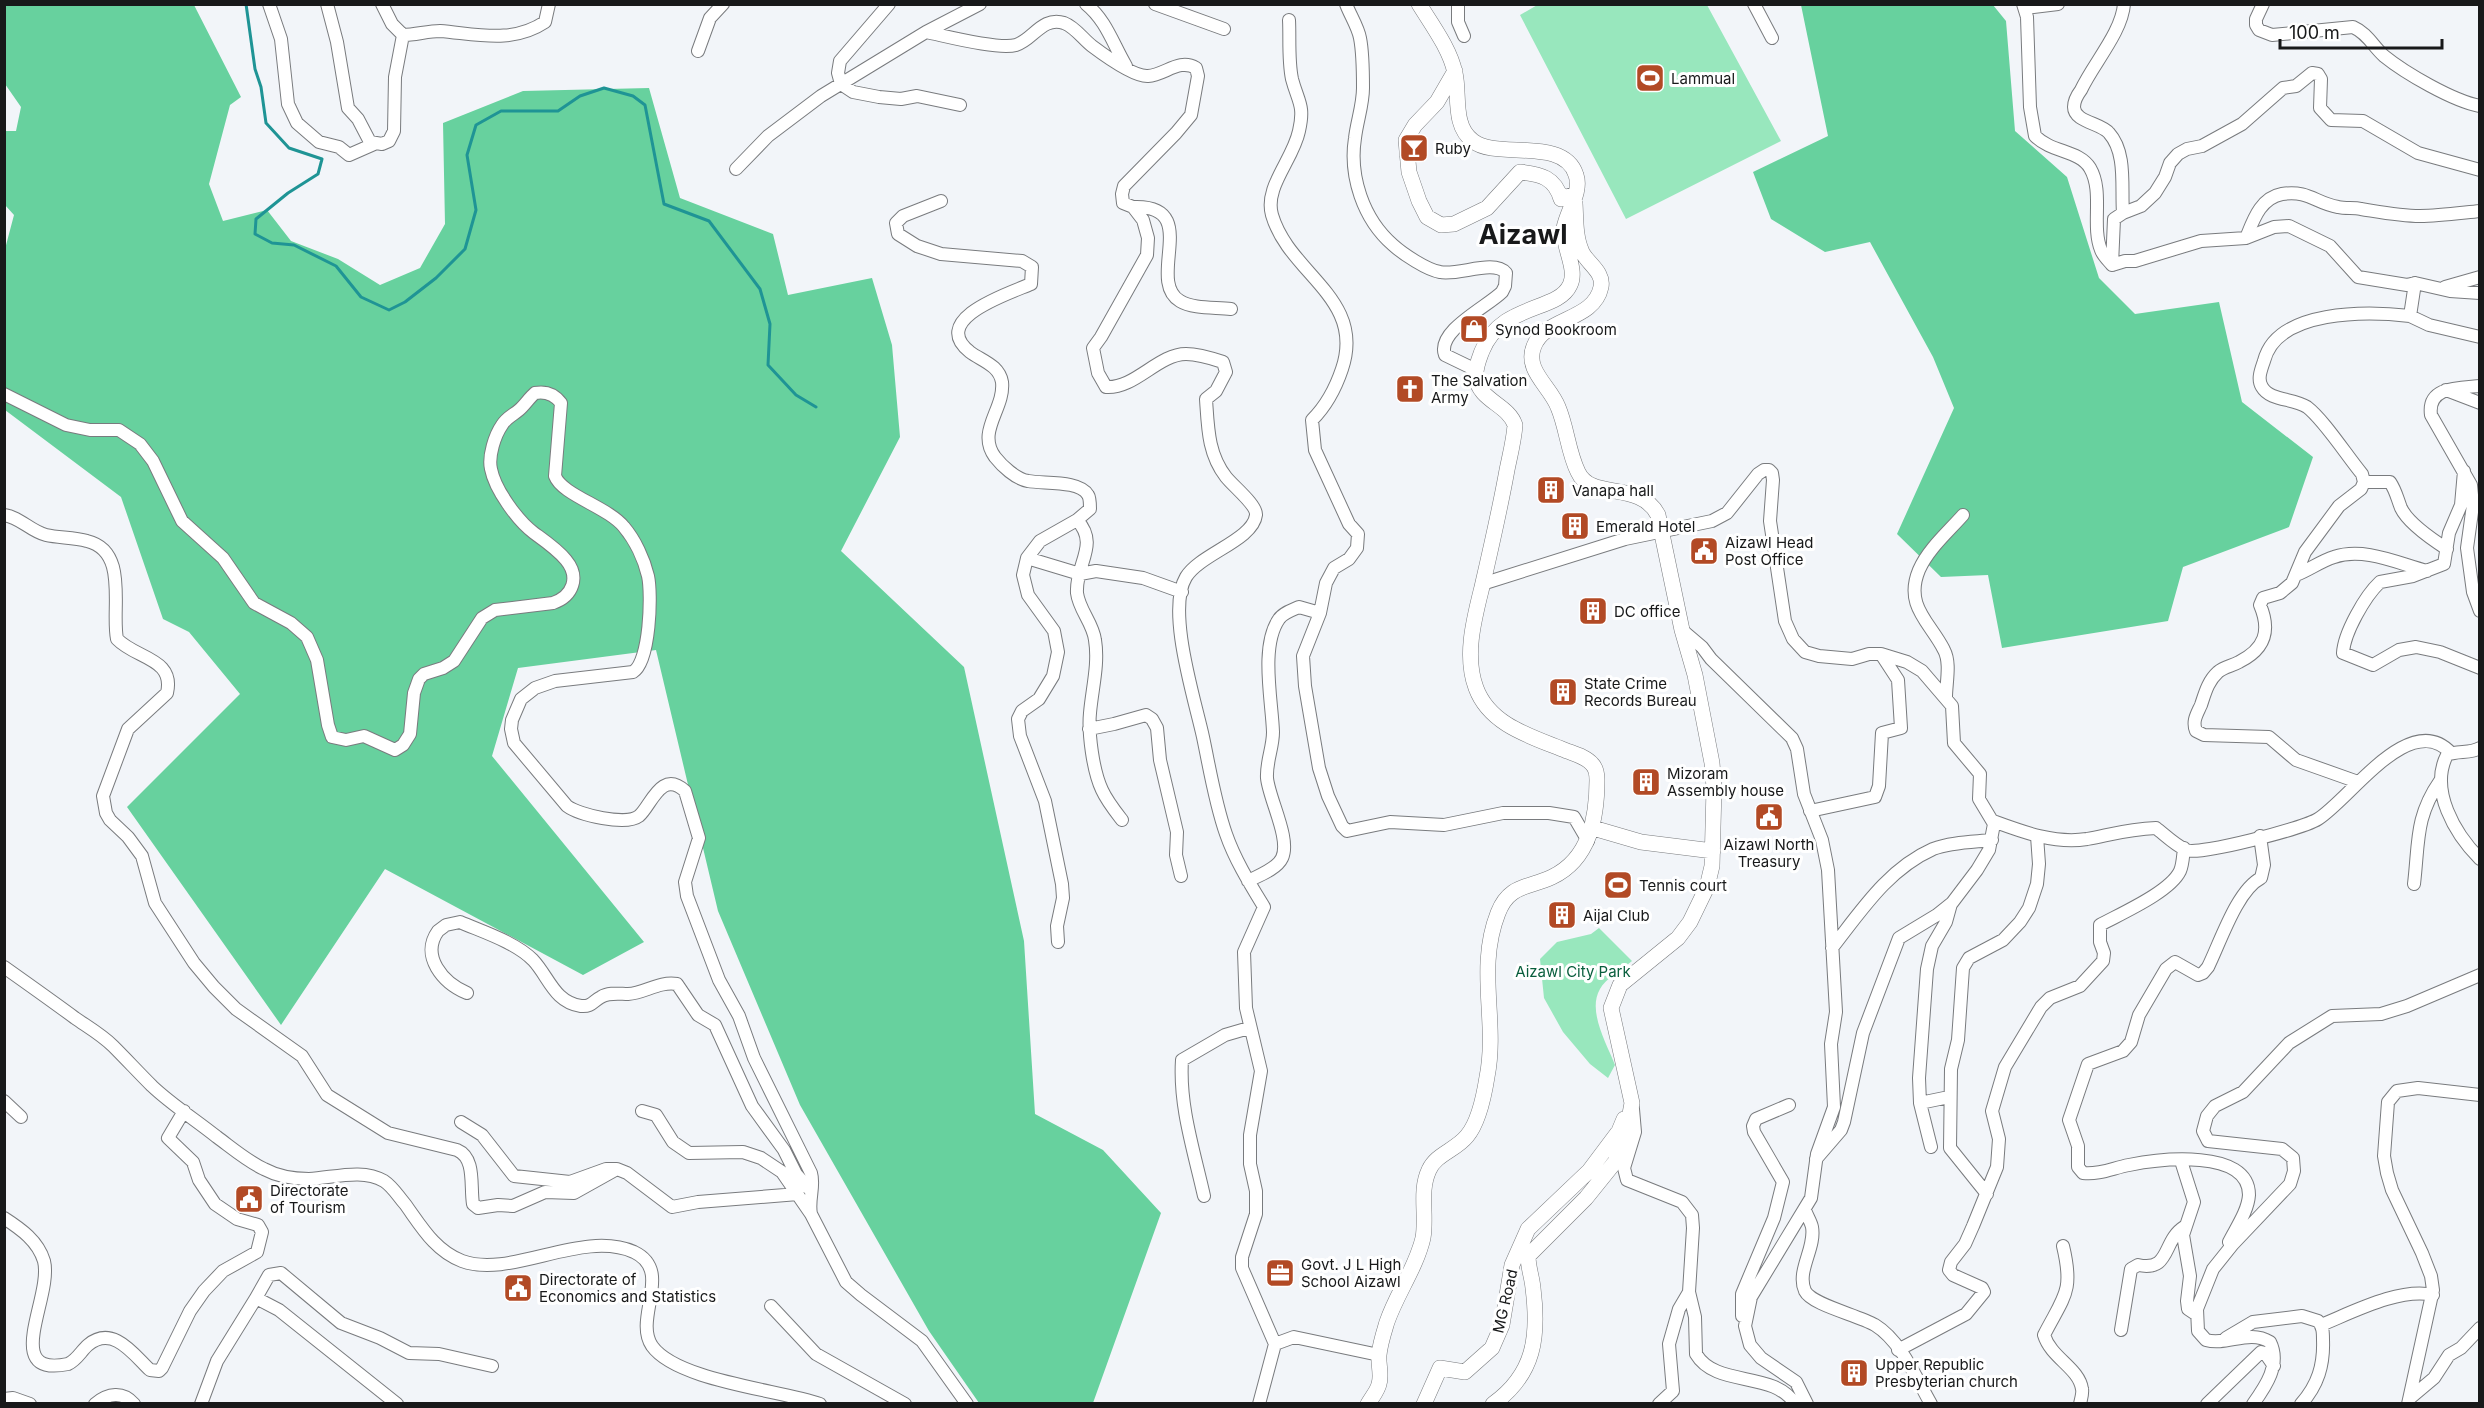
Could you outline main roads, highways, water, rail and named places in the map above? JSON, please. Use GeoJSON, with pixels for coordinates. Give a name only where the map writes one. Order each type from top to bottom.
{"type":"FeatureCollection","features":[{"type":"Feature","properties":{"kind":"main road"},"geometry":{"type":"LineString","coordinates":[[1368,1404],[1380,1383],[1379,1355],[1387,1323],[1417,1258],[1422,1240],[1425,1224],[1425,1181],[1430,1167],[1437,1159],[1467,1137],[1474,1125],[1488,1076],[1490,1048],[1486,966],[1488,946],[1499,911],[1514,891],[1564,871],[1577,858],[1590,834],[1598,781],[1593,764],[1578,755],[1505,724],[1491,711],[1476,690],[1472,676],[1471,648],[1515,424],[1509,415],[1486,397],[1479,388],[1476,370],[1485,343],[1494,329],[1527,309],[1556,299],[1570,287],[1572,273],[1564,240],[1564,228],[1577,182],[1574,170],[1559,158],[1543,152],[1483,147],[1468,138],[1459,117],[1455,71],[1435,29],[1419,4]]}},
{"type":"Feature","properties":{"kind":"main road"},"geometry":{"type":"LineString","coordinates":[[1455,71],[1437,102],[1415,125],[1406,140],[1409,172],[1427,217],[1441,225],[1455,224],[1487,208],[1520,172],[1543,175],[1558,187],[1562,199],[1575,194]]}},
{"type":"Feature","properties":{"kind":"main road"},"geometry":{"type":"LineString","coordinates":[[1493,1404],[1521,1378],[1532,1352],[1535,1307],[1528,1256],[1586,1198],[1615,1162],[1625,1141],[1632,1103],[1611,1008],[1620,985],[1678,938],[1690,922],[1707,887],[1713,851],[1712,764],[1663,531],[1654,508],[1645,499],[1628,492],[1593,486],[1581,478],[1558,406],[1538,377],[1532,363],[1533,346],[1543,333],[1585,309],[1601,288],[1599,273],[1586,259],[1578,242],[1575,194]]}},
{"type":"Feature","properties":{"kind":"main road"},"geometry":{"type":"LineString","coordinates":[[1590,834],[1713,851]]}},
{"type":"Feature","properties":{"kind":"main road","name":"MG Road"},"geometry":{"type":"LineString","coordinates":[[1424,1404],[1440,1368],[1465,1372],[1492,1348],[1502,1325],[1512,1265],[1528,1229],[1588,1171],[1619,1131],[1632,1103]]}},
{"type":"Feature","properties":{"kind":"waterway"},"geometry":{"type":"LineString","coordinates":[[246,4],[255,69],[261,87],[266,123],[289,148],[322,159],[318,174],[288,193],[256,219],[255,234],[272,243],[294,245],[336,266],[361,297],[389,310],[405,302],[436,278],[465,249],[476,210],[467,155],[476,125],[501,111],[558,111],[580,96],[604,88],[633,96],[645,105],[664,204],[709,221],[760,289],[770,324],[768,365],[796,395],[816,407]]}},
{"type":"Feature","properties":{"kind":"place","name":"Lammual"},"geometry":{"type":"Point","coordinates":[1650,78]}},
{"type":"Feature","properties":{"kind":"place","name":"Ruby"},"geometry":{"type":"Point","coordinates":[1414,148]}},
{"type":"Feature","properties":{"kind":"place","name":"Synod Bookroom"},"geometry":{"type":"Point","coordinates":[1474,329]}},
{"type":"Feature","properties":{"kind":"place","name":"The Salvation Army"},"geometry":{"type":"Point","coordinates":[1410,389]}},
{"type":"Feature","properties":{"kind":"place","name":"Vanapa hall"},"geometry":{"type":"Point","coordinates":[1551,490]}},
{"type":"Feature","properties":{"kind":"place","name":"Emerald Hotel"},"geometry":{"type":"Point","coordinates":[1575,526]}},
{"type":"Feature","properties":{"kind":"place","name":"Aizawl Head Post Office"},"geometry":{"type":"Point","coordinates":[1704,551]}},
{"type":"Feature","properties":{"kind":"place","name":"DC office"},"geometry":{"type":"Point","coordinates":[1593,611]}},
{"type":"Feature","properties":{"kind":"place","name":"State Crime Records Bureau"},"geometry":{"type":"Point","coordinates":[1563,692]}},
{"type":"Feature","properties":{"kind":"place","name":"Mizoram Assembly house"},"geometry":{"type":"Point","coordinates":[1646,782]}},
{"type":"Feature","properties":{"kind":"place","name":"Aizawl North Treasury"},"geometry":{"type":"Point","coordinates":[1769,817]}},
{"type":"Feature","properties":{"kind":"place","name":"Tennis court"},"geometry":{"type":"Point","coordinates":[1618,885]}},
{"type":"Feature","properties":{"kind":"place","name":"Aijal Club"},"geometry":{"type":"Point","coordinates":[1562,915]}},
{"type":"Feature","properties":{"kind":"place","name":"Directorate of Tourism"},"geometry":{"type":"Point","coordinates":[249,1199]}},
{"type":"Feature","properties":{"kind":"place","name":"Govt. J L High School Aizawl"},"geometry":{"type":"Point","coordinates":[1280,1273]}},
{"type":"Feature","properties":{"kind":"place","name":"Directorate of Economics and Statistics"},"geometry":{"type":"Point","coordinates":[518,1288]}},
{"type":"Feature","properties":{"kind":"place","name":"Upper Republic Presbyterian church"},"geometry":{"type":"Point","coordinates":[1854,1373]}},
{"type":"Feature","properties":{"kind":"district","name":"Aizawl"},"geometry":{"type":"Point","coordinates":[1523,234]}},
{"type":"Feature","properties":{"kind":"park label","name":"Aizawl City Park"},"geometry":{"type":"Point","coordinates":[1573,971]}}]}
